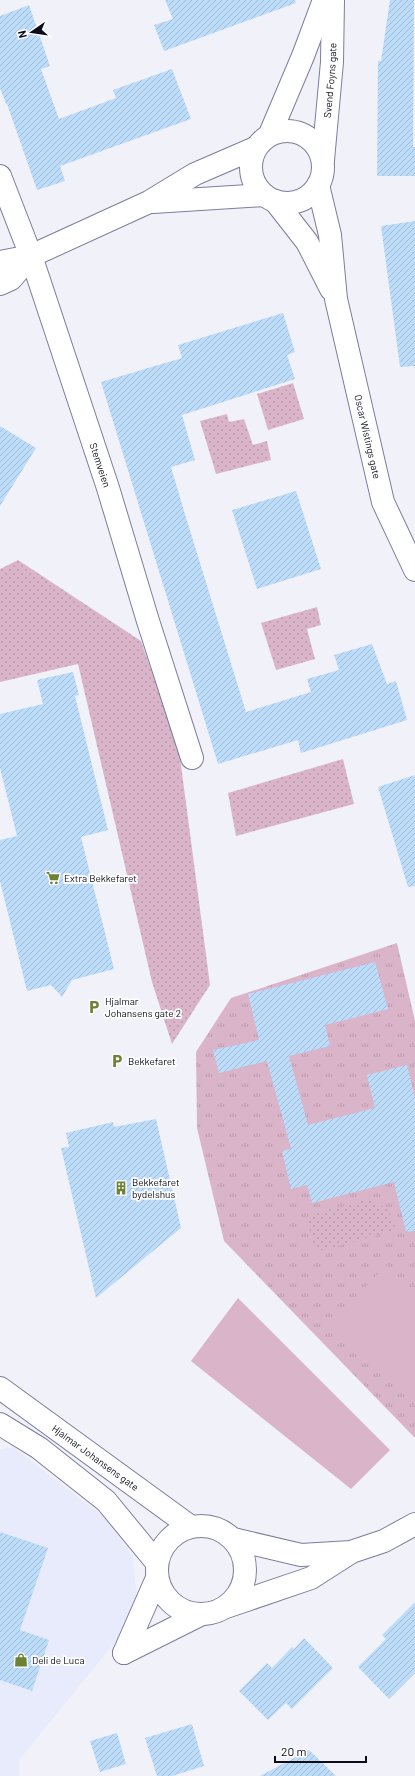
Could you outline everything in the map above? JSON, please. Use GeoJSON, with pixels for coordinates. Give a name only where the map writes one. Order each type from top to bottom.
{"type":"FeatureCollection","features":[{"type":"Feature","properties":{"kind":"street"},"geometry":{"type":"LineString","coordinates":[[270,198],[257,188],[250,168],[251,158],[263,141],[303,56],[324,0]]}},
{"type":"Feature","properties":{"kind":"street","name":"Svend Foyns gate"},"geometry":{"type":"LineString","coordinates":[[323,160],[332,62],[333,0]]}},
{"type":"Feature","properties":{"kind":"street"},"geometry":{"type":"LineString","coordinates":[[0,262],[31,256],[149,202],[195,174],[263,141],[280,131],[292,130],[303,134],[312,140],[319,150],[323,160],[322,173],[318,185],[310,194],[300,201],[288,203],[270,198],[149,202]]}},
{"type":"Feature","properties":{"kind":"street","name":"Stemveien"},"geometry":{"type":"LineString","coordinates":[[0,176],[31,256],[108,488],[148,621],[192,758]]}},
{"type":"Feature","properties":{"kind":"street","name":"Oscar Wistings gate"},"geometry":{"type":"LineString","coordinates":[[318,185],[330,235],[336,299],[383,502],[412,556]]}},
{"type":"Feature","properties":{"kind":"street","name":"Oscar Wistings gate"},"geometry":{"type":"LineString","coordinates":[[270,198],[307,242],[336,299]]}},
{"type":"Feature","properties":{"kind":"street"},"geometry":{"type":"LineString","coordinates":[[0,284],[11,279],[31,256]]}},
{"type":"Feature","properties":{"kind":"street","name":"Hjalmar Johansens gate"},"geometry":{"type":"LineString","coordinates":[[0,1388],[191,1527]]}},
{"type":"Feature","properties":{"kind":"street"},"geometry":{"type":"LineString","coordinates":[[0,1424],[39,1448],[106,1501],[157,1570],[162,1592],[172,1604],[185,1612],[200,1615]]}},
{"type":"Feature","properties":{"kind":"street"},"geometry":{"type":"LineString","coordinates":[[226,1608],[235,1599],[242,1588],[245,1575],[245,1562],[241,1550],[233,1539],[224,1532],[212,1527],[191,1527],[179,1531],[168,1539],[161,1550],[157,1570],[124,1653],[200,1615],[213,1613],[311,1578],[351,1552],[384,1541],[415,1524]]}},
{"type":"Feature","properties":{"kind":"street"},"geometry":{"type":"LineString","coordinates":[[233,1539],[301,1555],[351,1552]]}},
{"type":"Feature","properties":{"kind":"shaded area"},"geometry":{"type":"Polygon","coordinates":[[[13,1447],[104,1517],[133,1556],[138,1614],[19,1760],[19,1776],[0,1776],[0,1449],[13,1447]]]}},
{"type":"Feature","properties":{"kind":"green space"},"geometry":{"type":"Polygon","coordinates":[[[293,383],[304,419],[268,430],[257,394],[293,383]]]}},
{"type":"Feature","properties":{"kind":"green space"},"geometry":{"type":"Polygon","coordinates":[[[227,414],[229,422],[244,419],[253,445],[267,441],[271,460],[216,474],[200,421],[227,414]]]}},
{"type":"Feature","properties":{"kind":"green space"},"geometry":{"type":"Polygon","coordinates":[[[18,560],[141,641],[179,750],[210,985],[172,1044],[152,982],[78,664],[0,682],[0,569],[18,560]]]}},
{"type":"Feature","properties":{"kind":"green space"},"geometry":{"type":"Polygon","coordinates":[[[317,607],[321,625],[307,629],[315,659],[276,670],[261,623],[317,607]]]}},
{"type":"Feature","properties":{"kind":"green space"},"geometry":{"type":"Polygon","coordinates":[[[343,759],[354,804],[236,836],[228,793],[343,759]]]}},
{"type":"Feature","properties":{"kind":"green space"},"geometry":{"type":"Polygon","coordinates":[[[397,943],[415,1021],[415,1438],[224,1241],[197,1128],[196,1052],[231,998],[397,943]]]}},
{"type":"Feature","properties":{"kind":"green space"},"geometry":{"type":"Polygon","coordinates":[[[369,1199],[389,1210],[396,1230],[316,1252],[307,1221],[312,1214],[369,1199]]]}},
{"type":"Feature","properties":{"kind":"green space"},"geometry":{"type":"Polygon","coordinates":[[[386,1265],[415,1292],[415,1404],[330,1325],[386,1265]]]}},
{"type":"Feature","properties":{"kind":"green space"},"geometry":{"type":"Polygon","coordinates":[[[238,1298],[390,1450],[351,1489],[191,1361],[238,1298]]]}},
{"type":"Feature","properties":{"kind":"building"},"geometry":{"type":"Polygon","coordinates":[[[165,0],[295,0],[296,3],[164,51],[154,25],[173,19],[165,0]]]}},
{"type":"Feature","properties":{"kind":"building"},"geometry":{"type":"Polygon","coordinates":[[[390,0],[414,0],[413,147],[415,147],[415,176],[377,176],[378,61],[381,61],[390,0]]]}},
{"type":"Feature","properties":{"kind":"building"},"geometry":{"type":"Polygon","coordinates":[[[29,5],[50,66],[41,69],[59,119],[116,98],[113,90],[172,69],[191,119],[60,166],[65,181],[37,190],[0,88],[0,16],[29,5]]]}},
{"type":"Feature","properties":{"kind":"building"},"geometry":{"type":"Polygon","coordinates":[[[415,221],[415,366],[400,367],[381,226],[415,221]]]}},
{"type":"Feature","properties":{"kind":"building"},"geometry":{"type":"Polygon","coordinates":[[[283,313],[295,352],[287,355],[295,379],[182,415],[195,460],[171,467],[184,511],[246,712],[311,692],[307,679],[339,670],[334,655],[372,644],[387,684],[396,681],[407,720],[301,753],[298,740],[218,764],[101,382],[182,358],[178,345],[283,313]]]}},
{"type":"Feature","properties":{"kind":"building"},"geometry":{"type":"Polygon","coordinates":[[[0,426],[36,448],[0,506],[0,426]]]}},
{"type":"Feature","properties":{"kind":"building"},"geometry":{"type":"Polygon","coordinates":[[[296,491],[321,569],[257,589],[232,510],[296,491]]]}},
{"type":"Feature","properties":{"kind":"building"},"geometry":{"type":"Polygon","coordinates":[[[73,672],[79,695],[75,696],[108,830],[81,837],[114,969],[72,980],[62,997],[51,985],[27,991],[0,881],[0,840],[17,836],[0,768],[0,714],[43,704],[37,680],[73,672]]]}},
{"type":"Feature","properties":{"kind":"building"},"geometry":{"type":"Polygon","coordinates":[[[415,775],[415,886],[408,887],[378,787],[415,775]]]}},
{"type":"Feature","properties":{"kind":"building"},"geometry":{"type":"Polygon","coordinates":[[[375,962],[388,1009],[325,1025],[330,1046],[289,1056],[308,1125],[375,1108],[367,1075],[407,1065],[415,1098],[415,1231],[406,1232],[394,1182],[312,1203],[307,1185],[291,1189],[282,1151],[291,1149],[267,1061],[219,1073],[213,1050],[259,1040],[248,994],[375,962]]]}},
{"type":"Feature","properties":{"kind":"building","name":"Bekkefaret bydelshus"},"geometry":{"type":"Polygon","coordinates":[[[156,1119],[181,1228],[96,1298],[61,1148],[69,1147],[66,1133],[113,1122],[114,1127],[156,1119]]]}},
{"type":"Feature","properties":{"kind":"building"},"geometry":{"type":"Polygon","coordinates":[[[0,1532],[48,1548],[20,1630],[49,1640],[32,1691],[0,1680],[0,1532]]]}},
{"type":"Feature","properties":{"kind":"building"},"geometry":{"type":"Polygon","coordinates":[[[415,1602],[415,1673],[389,1699],[358,1667],[386,1639],[382,1635],[415,1602]]]}},
{"type":"Feature","properties":{"kind":"building"},"geometry":{"type":"Polygon","coordinates":[[[304,1638],[333,1668],[292,1709],[286,1703],[268,1720],[239,1691],[267,1663],[272,1668],[292,1647],[294,1649],[304,1638]]]}},
{"type":"Feature","properties":{"kind":"building"},"geometry":{"type":"Polygon","coordinates":[[[192,1724],[204,1766],[172,1776],[157,1776],[145,1738],[192,1724]]]}},
{"type":"Feature","properties":{"kind":"building"},"geometry":{"type":"Polygon","coordinates":[[[117,1733],[126,1764],[100,1772],[90,1741],[117,1733]]]}},
{"type":"Feature","properties":{"kind":"building"},"geometry":{"type":"Polygon","coordinates":[[[309,1750],[336,1776],[260,1776],[309,1750]]]}},
{"type":"Feature","properties":{"kind":"place","name":"Extra Bekkefaret"},"geometry":{"type":"Point","coordinates":[53,878]}},
{"type":"Feature","properties":{"kind":"place","name":"Hjalmar Johansens gate 2"},"geometry":{"type":"Point","coordinates":[94,1007]}},
{"type":"Feature","properties":{"kind":"place","name":"Bekkefaret"},"geometry":{"type":"Point","coordinates":[117,1061]}},
{"type":"Feature","properties":{"kind":"place","name":"Bekkefaret bydelshus"},"geometry":{"type":"Point","coordinates":[121,1188]}},
{"type":"Feature","properties":{"kind":"place","name":"Deli de Luca"},"geometry":{"type":"Point","coordinates":[21,1660]}}]}
